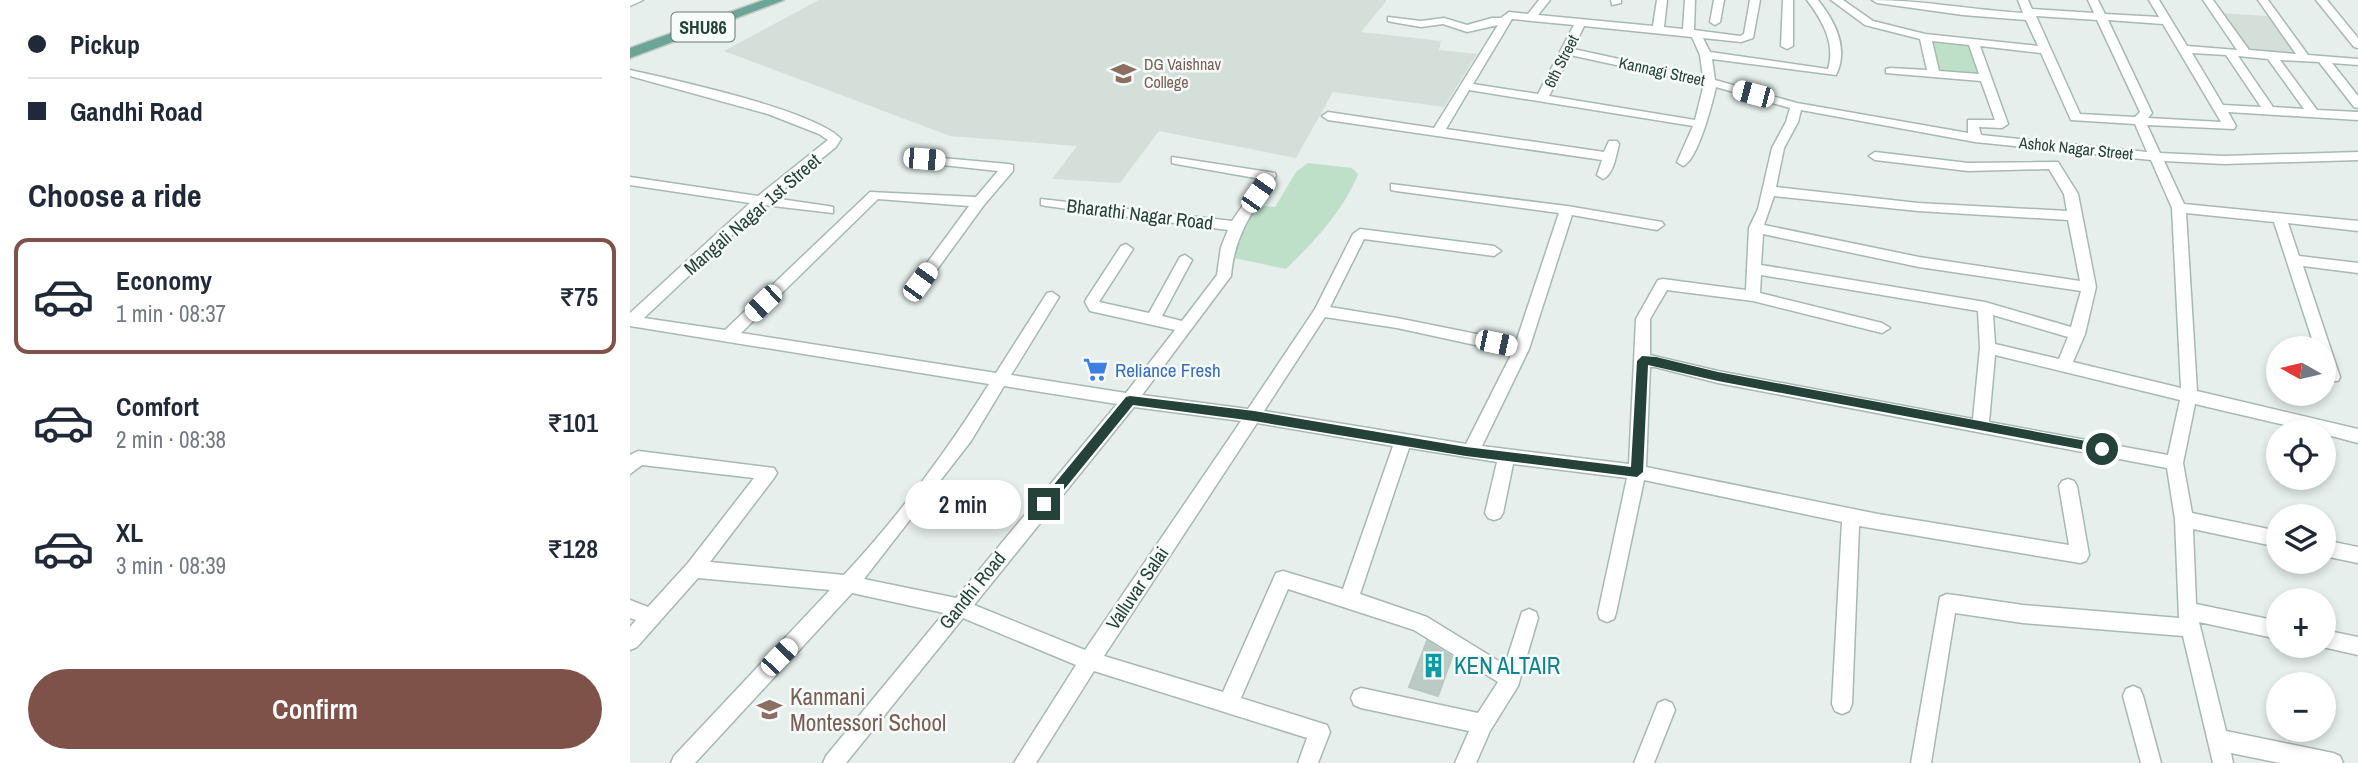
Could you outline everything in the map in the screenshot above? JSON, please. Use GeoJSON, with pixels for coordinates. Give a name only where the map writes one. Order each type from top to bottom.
{"type":"FeatureCollection","features":[{"type":"Feature","properties":{"kind":"main road","name":"SHU86"},"geometry":{"type":"LineString","coordinates":[[630,39],[747,0]]}},
{"type":"Feature","properties":{"kind":"main road","name":"SHU86"},"geometry":{"type":"LineString","coordinates":[[630,53],[776,0]]}},
{"type":"Feature","properties":{"kind":"street"},"geometry":{"type":"LineString","coordinates":[[630,3],[638,0]]}},
{"type":"Feature","properties":{"kind":"street"},"geometry":{"type":"LineString","coordinates":[[1530,18],[1545,0]]}},
{"type":"Feature","properties":{"kind":"street"},"geometry":{"type":"LineString","coordinates":[[1658,30],[1662,0]]}},
{"type":"Feature","properties":{"kind":"street"},"geometry":{"type":"LineString","coordinates":[[1683,162],[1700,124],[1710,82],[1706,55],[1692,33],[1690,0]]}},
{"type":"Feature","properties":{"kind":"street"},"geometry":{"type":"LineString","coordinates":[[1715,22],[1719,0]]}},
{"type":"Feature","properties":{"kind":"street"},"geometry":{"type":"LineString","coordinates":[[1439,130],[1509,15],[1741,39],[1749,36],[1755,0]]}},
{"type":"Feature","properties":{"kind":"street"},"geometry":{"type":"LineString","coordinates":[[1787,46],[1788,0]]}},
{"type":"Feature","properties":{"kind":"street"},"geometry":{"type":"LineString","coordinates":[[1706,55],[1832,73],[1837,56],[1832,36],[1826,16],[1812,0]]}},
{"type":"Feature","properties":{"kind":"street"},"geometry":{"type":"LineString","coordinates":[[1836,0],[1869,23],[1925,37],[2043,50]]}},
{"type":"Feature","properties":{"kind":"street"},"geometry":{"type":"LineString","coordinates":[[1877,0],[1951,10],[2167,21]]}},
{"type":"Feature","properties":{"kind":"street"},"geometry":{"type":"LineString","coordinates":[[2023,0],[2075,117],[2230,126],[2154,0]]}},
{"type":"Feature","properties":{"kind":"street"},"geometry":{"type":"LineString","coordinates":[[2093,0],[2146,113],[2139,120]]}},
{"type":"Feature","properties":{"kind":"street"},"geometry":{"type":"LineString","coordinates":[[2208,0],[2245,54]]}},
{"type":"Feature","properties":{"kind":"street"},"geometry":{"type":"LineString","coordinates":[[2263,0],[2304,57]]}},
{"type":"Feature","properties":{"kind":"street"},"geometry":{"type":"LineString","coordinates":[[2321,0],[2358,45]]}},
{"type":"Feature","properties":{"kind":"street"},"geometry":{"type":"LineString","coordinates":[[1392,19],[1421,24],[1444,21],[1467,29],[1492,21],[1505,22]]}},
{"type":"Feature","properties":{"kind":"street","name":"6th Street"},"geometry":{"type":"LineString","coordinates":[[1542,97],[1580,24]]}},
{"type":"Feature","properties":{"kind":"street"},"geometry":{"type":"LineString","coordinates":[[1925,37],[1934,74]]}},
{"type":"Feature","properties":{"kind":"street"},"geometry":{"type":"LineString","coordinates":[[1974,44],[2002,124],[1972,122],[1975,138]]}},
{"type":"Feature","properties":{"kind":"street"},"geometry":{"type":"LineString","coordinates":[[2185,49],[2358,62]]}},
{"type":"Feature","properties":{"kind":"street","name":"Kannagi Street"},"geometry":{"type":"LineString","coordinates":[[1567,51],[1710,82],[1796,106]]}},
{"type":"Feature","properties":{"kind":"street"},"geometry":{"type":"LineString","coordinates":[[2230,53],[2269,110]]}},
{"type":"Feature","properties":{"kind":"street"},"geometry":{"type":"LineString","coordinates":[[2271,55],[2312,112]]}},
{"type":"Feature","properties":{"kind":"street"},"geometry":{"type":"LineString","coordinates":[[2323,60],[2358,104]]}},
{"type":"Feature","properties":{"kind":"street"},"geometry":{"type":"LineString","coordinates":[[1890,71],[1987,78]]}},
{"type":"Feature","properties":{"kind":"street","name":"Mangali Nagar 1st Street"},"geometry":{"type":"LineString","coordinates":[[630,73],[747,104],[834,135],[832,144],[760,201],[631,321]]}},
{"type":"Feature","properties":{"kind":"street"},"geometry":{"type":"LineString","coordinates":[[1466,86],[1700,124]]}},
{"type":"Feature","properties":{"kind":"street"},"geometry":{"type":"LineString","coordinates":[[1753,296],[1756,228],[1770,191],[1779,148],[1792,122],[1796,106]]}},
{"type":"Feature","properties":{"kind":"street","name":"Ashok Nagar Street"},"geometry":{"type":"LineString","coordinates":[[1796,106],[1975,138],[2157,158],[2224,160],[2358,156]]}},
{"type":"Feature","properties":{"kind":"street"},"geometry":{"type":"LineString","coordinates":[[2221,108],[2358,116]]}},
{"type":"Feature","properties":{"kind":"street"},"geometry":{"type":"LineString","coordinates":[[1328,116],[1612,151],[1603,175]]}},
{"type":"Feature","properties":{"kind":"street"},"geometry":{"type":"LineString","coordinates":[[2139,120],[2179,208],[2189,395],[2175,463],[2184,519],[2189,619],[2223,763]]}},
{"type":"Feature","properties":{"kind":"street"},"geometry":{"type":"LineString","coordinates":[[1875,156],[1968,167],[2053,166],[2071,194],[2089,287],[2077,334],[2065,364]]}},
{"type":"Feature","properties":{"kind":"street"},"geometry":{"type":"LineString","coordinates":[[920,282],[1007,166],[924,159]]}},
{"type":"Feature","properties":{"kind":"street","name":"Gandhi Road"},"geometry":{"type":"LineString","coordinates":[[832,763],[1130,400],[1224,276],[1224,257],[1234,226],[1270,176],[1176,160]]}},
{"type":"Feature","properties":{"kind":"street"},"geometry":{"type":"LineString","coordinates":[[630,181],[828,210]]}},
{"type":"Feature","properties":{"kind":"street"},"geometry":{"type":"LineString","coordinates":[[1396,187],[1657,225]]}},
{"type":"Feature","properties":{"kind":"street"},"geometry":{"type":"LineString","coordinates":[[1770,191],[1918,207],[2074,216]]}},
{"type":"Feature","properties":{"kind":"street"},"geometry":{"type":"LineString","coordinates":[[727,338],[874,195],[979,202]]}},
{"type":"Feature","properties":{"kind":"street","name":"Bharathi Nagar Road"},"geometry":{"type":"LineString","coordinates":[[1046,202],[1234,226]]}},
{"type":"Feature","properties":{"kind":"street"},"geometry":{"type":"LineString","coordinates":[[2179,208],[2358,226]]}},
{"type":"Feature","properties":{"kind":"street"},"geometry":{"type":"LineString","coordinates":[[1471,452],[1521,349],[1567,210]]}},
{"type":"Feature","properties":{"kind":"street"},"geometry":{"type":"LineString","coordinates":[[2280,220],[2318,336]]}},
{"type":"Feature","properties":{"kind":"street"},"geometry":{"type":"LineString","coordinates":[[1756,228],[1919,262],[2089,287]]}},
{"type":"Feature","properties":{"kind":"street","name":"Valluvar Salai"},"geometry":{"type":"LineString","coordinates":[[1024,763],[1087,660],[1254,416],[1321,311],[1360,234],[1494,251]]}},
{"type":"Feature","properties":{"kind":"street"},"geometry":{"type":"LineString","coordinates":[[1126,249],[1092,302],[1095,307],[1186,327]]}},
{"type":"Feature","properties":{"kind":"street"},"geometry":{"type":"LineString","coordinates":[[1153,318],[1185,260]]}},
{"type":"Feature","properties":{"kind":"street"},"geometry":{"type":"LineString","coordinates":[[2294,260],[2358,268]]}},
{"type":"Feature","properties":{"kind":"street"},"geometry":{"type":"LineString","coordinates":[[1754,269],[1985,307],[2077,334]]}},
{"type":"Feature","properties":{"kind":"street"},"geometry":{"type":"LineString","coordinates":[[1607,613],[1637,472],[1643,319],[1663,284],[1753,296],[1882,328]]}},
{"type":"Feature","properties":{"kind":"street"},"geometry":{"type":"LineString","coordinates":[[681,763],[871,559],[965,436],[998,379],[1052,297]]}},
{"type":"Feature","properties":{"kind":"street"},"geometry":{"type":"LineString","coordinates":[[1981,425],[1988,348],[1985,307]]}},
{"type":"Feature","properties":{"kind":"street"},"geometry":{"type":"LineString","coordinates":[[1321,311],[1397,323],[1521,349]]}},
{"type":"Feature","properties":{"kind":"street"},"geometry":{"type":"LineString","coordinates":[[631,321],[1130,400],[1254,416],[1403,442],[1637,472],[1851,517],[2080,555],[2068,486]]}},
{"type":"Feature","properties":{"kind":"street"},"geometry":{"type":"LineString","coordinates":[[1988,348],[2065,364],[2358,436]]}},
{"type":"Feature","properties":{"kind":"street"},"geometry":{"type":"LineString","coordinates":[[1642,361],[1656,361],[1718,377],[2175,463]]}},
{"type":"Feature","properties":{"kind":"street"},"geometry":{"type":"LineString","coordinates":[[1349,598],[1403,442]]}},
{"type":"Feature","properties":{"kind":"street"},"geometry":{"type":"LineString","coordinates":[[1494,513],[1506,457]]}},
{"type":"Feature","properties":{"kind":"street"},"geometry":{"type":"LineString","coordinates":[[630,467],[638,458],[768,473],[694,569],[630,641]]}},
{"type":"Feature","properties":{"kind":"street"},"geometry":{"type":"LineString","coordinates":[[1842,704],[1851,517]]}},
{"type":"Feature","properties":{"kind":"street"},"geometry":{"type":"LineString","coordinates":[[2184,519],[2266,536]]}},
{"type":"Feature","properties":{"kind":"street"},"geometry":{"type":"LineString","coordinates":[[2336,550],[2358,555]]}},
{"type":"Feature","properties":{"kind":"street"},"geometry":{"type":"LineString","coordinates":[[694,569],[849,584],[958,607],[1087,660],[1320,732],[1308,763]]}},
{"type":"Feature","properties":{"kind":"street"},"geometry":{"type":"LineString","coordinates":[[1228,703],[1283,579],[1420,623],[1511,679]]}},
{"type":"Feature","properties":{"kind":"street"},"geometry":{"type":"LineString","coordinates":[[1921,763],[1947,603],[2023,614],[2189,619],[2266,629]]}},
{"type":"Feature","properties":{"kind":"street"},"geometry":{"type":"LineString","coordinates":[[630,609],[651,617]]}},
{"type":"Feature","properties":{"kind":"street"},"geometry":{"type":"LineString","coordinates":[[1465,763],[1483,724],[1511,679],[1529,618]]}},
{"type":"Feature","properties":{"kind":"street"},"geometry":{"type":"LineString","coordinates":[[2336,641],[2358,646]]}},
{"type":"Feature","properties":{"kind":"street"},"geometry":{"type":"LineString","coordinates":[[2133,696],[2151,763]]}},
{"type":"Feature","properties":{"kind":"street"},"geometry":{"type":"LineString","coordinates":[[1361,698],[1483,724]]}},
{"type":"Feature","properties":{"kind":"street"},"geometry":{"type":"LineString","coordinates":[[1644,763],[1665,710]]}},
{"type":"Feature","properties":{"kind":"street"},"geometry":{"type":"LineString","coordinates":[[2217,740],[2333,763]]}},
{"type":"Feature","properties":{"kind":"shaded area","name":"DG Vaishnav College"},"geometry":{"type":"Polygon","coordinates":[[[819,0],[1387,0],[1361,32],[1441,41],[1439,50],[1477,54],[1444,107],[1333,92],[1296,158],[1159,131],[1120,183],[1052,179],[1077,146],[950,136],[724,51],[819,0]]]}},
{"type":"Feature","properties":{"kind":"shaded area"},"geometry":{"type":"Polygon","coordinates":[[[2219,13],[2268,16],[2298,55],[2246,52],[2219,13]]]}},
{"type":"Feature","properties":{"kind":"green space"},"geometry":{"type":"Polygon","coordinates":[[[1928,38],[1974,45],[1984,78],[1935,74],[1928,38]]]}},
{"type":"Feature","properties":{"kind":"green space"},"geometry":{"type":"Polygon","coordinates":[[[1308,163],[1352,168],[1358,174],[1345,200],[1327,225],[1286,269],[1229,257],[1255,205],[1275,207],[1296,172],[1308,163]]]}},
{"type":"Feature","properties":{"kind":"building","name":"KEN ALTAIR"},"geometry":{"type":"Polygon","coordinates":[[[1427,641],[1452,657],[1438,696],[1409,687],[1427,641]]]}},
{"type":"Feature","properties":{"kind":"place","name":"DG Vaishnav College"},"geometry":{"type":"Point","coordinates":[1124,73]}},
{"type":"Feature","properties":{"kind":"place","name":"Reliance Fresh"},"geometry":{"type":"Point","coordinates":[1095,370]}},
{"type":"Feature","properties":{"kind":"place","name":"KEN ALTAIR"},"geometry":{"type":"Point","coordinates":[1434,665]}},
{"type":"Feature","properties":{"kind":"place","name":"Kanmani Montessori School"},"geometry":{"type":"Point","coordinates":[770,709]}},
{"type":"Feature","properties":{"kind":"route"},"geometry":{"type":"LineString","coordinates":[[1044,504],[1130,400],[1254,416],[1466,452],[1637,472],[1642,361],[1656,361],[1718,377],[2102,449]]}}]}
